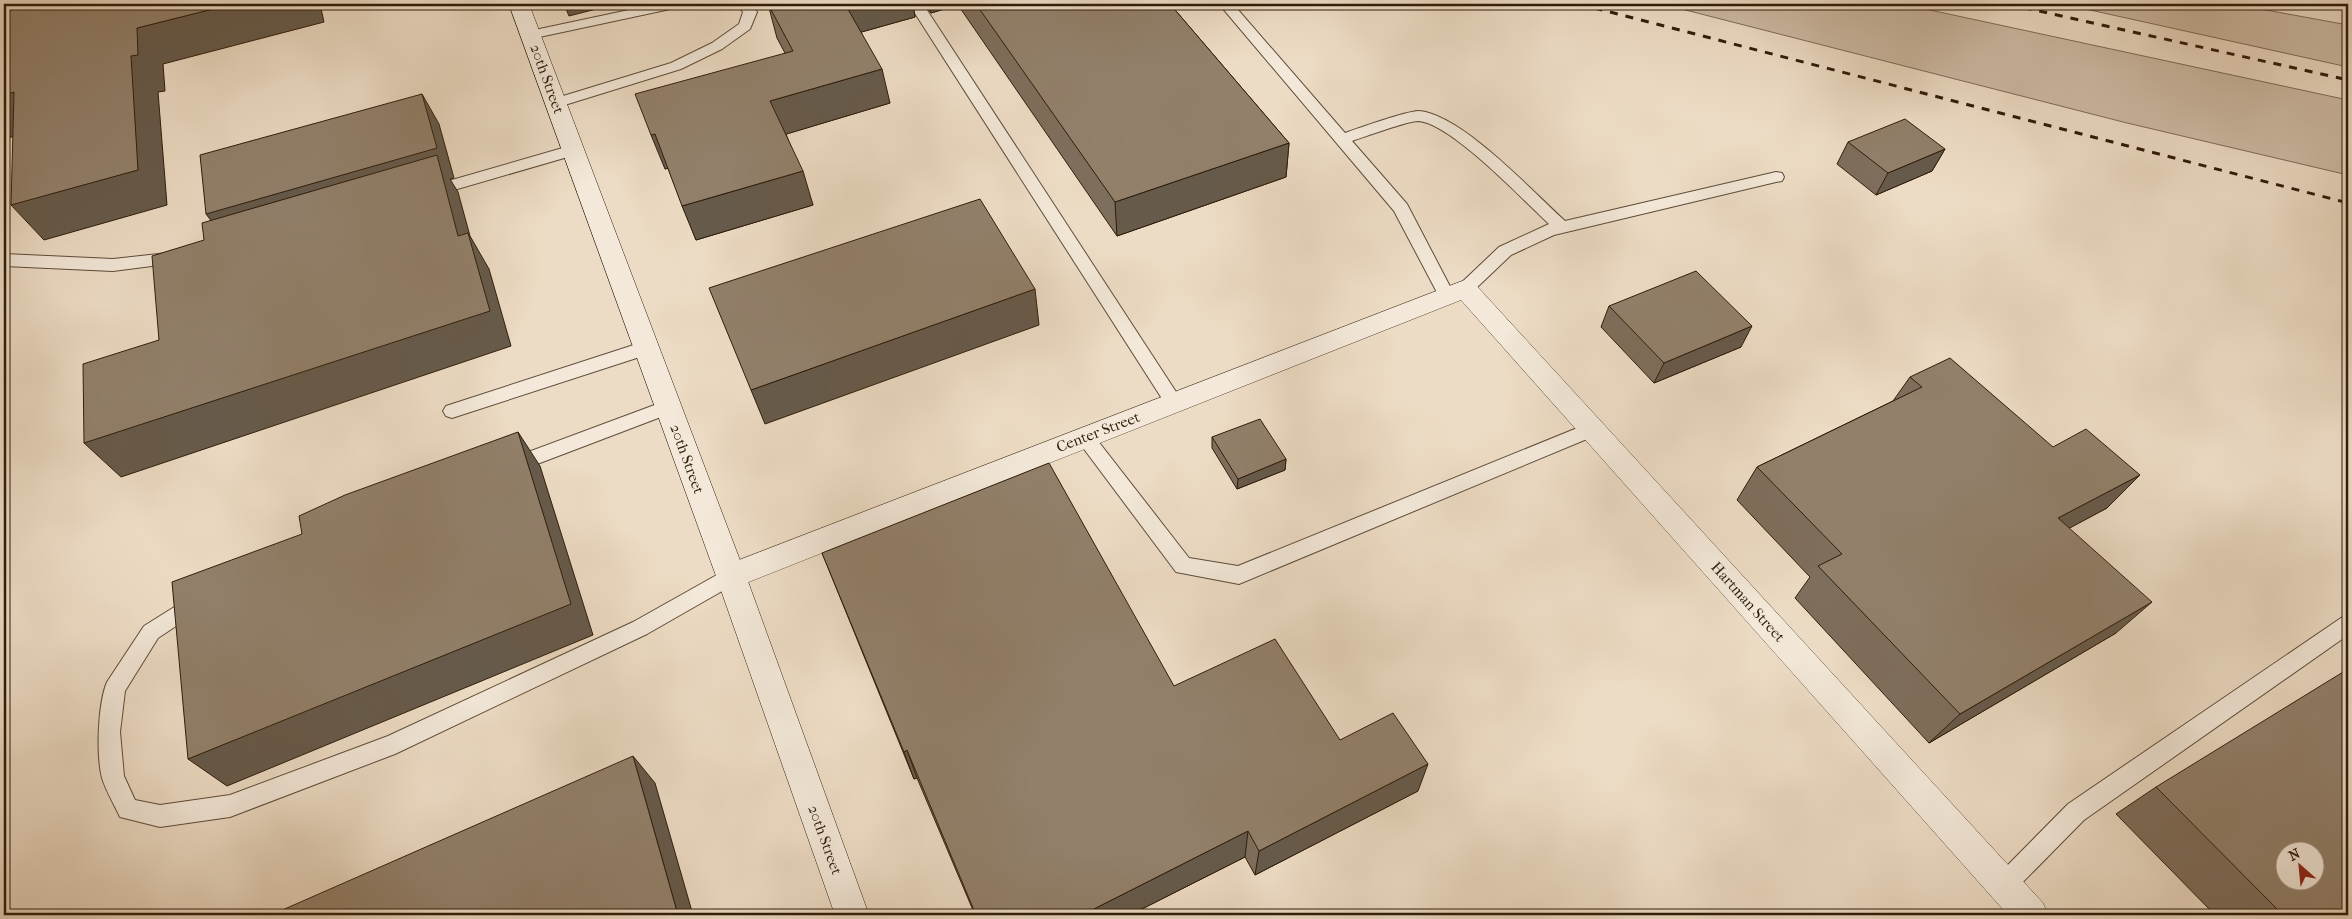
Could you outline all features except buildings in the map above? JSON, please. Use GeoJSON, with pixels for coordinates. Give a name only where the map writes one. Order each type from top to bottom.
{"type":"FeatureCollection","features":[{"type":"Feature","properties":{"kind":"street","name":"20th Street"},"geometry":{"type":"LineString","coordinates":[[519,4],[731,576],[852,915]]}},
{"type":"Feature","properties":{"kind":"street","name":"Center Street"},"geometry":{"type":"LineString","coordinates":[[731,576],[1456,292]]}},
{"type":"Feature","properties":{"kind":"street","name":"Hartman Street"},"geometry":{"type":"LineString","coordinates":[[1456,292],[1592,429],[2031,915]]}},
{"type":"Feature","properties":{"kind":"lane"},"geometry":{"type":"LineString","coordinates":[[530,35],[675,4]]}},
{"type":"Feature","properties":{"kind":"lane"},"geometry":{"type":"LineString","coordinates":[[555,103],[676,66],[717,46],[745,26],[750,12],[744,4]]}},
{"type":"Feature","properties":{"kind":"lane"},"geometry":{"type":"LineString","coordinates":[[916,4],[1174,403]]}},
{"type":"Feature","properties":{"kind":"lane"},"geometry":{"type":"LineString","coordinates":[[1226,4],[1401,208],[1456,292],[1505,251],[1549,230],[1776,177]]}},
{"type":"Feature","properties":{"kind":"lane"},"geometry":{"type":"LineString","coordinates":[[1341,139],[1418,116],[1448,126],[1476,148],[1562,227]]}},
{"type":"Feature","properties":{"kind":"lane"},"geometry":{"type":"LineString","coordinates":[[414,198],[573,150]]}},
{"type":"Feature","properties":{"kind":"lane"},"geometry":{"type":"LineString","coordinates":[[4,260],[113,264],[188,257]]}},
{"type":"Feature","properties":{"kind":"lane"},"geometry":{"type":"LineString","coordinates":[[452,410],[646,348]]}},
{"type":"Feature","properties":{"kind":"lane"},"geometry":{"type":"LineString","coordinates":[[495,472],[668,407]]}},
{"type":"Feature","properties":{"kind":"lane"},"geometry":{"type":"LineString","coordinates":[[1084,437],[1183,566],[1239,575],[1592,429]]}},
{"type":"Feature","properties":{"kind":"lane"},"geometry":{"type":"LineString","coordinates":[[214,592],[151,632],[115,689],[109,732],[113,777],[128,809],[160,816],[230,806],[395,744],[640,628],[731,576]]}},
{"type":"Feature","properties":{"kind":"lane"},"geometry":{"type":"LineString","coordinates":[[2004,885],[2076,812],[2348,624]]}},
{"type":"Feature","properties":{"kind":"shaded area"},"geometry":{"type":"Polygon","coordinates":[[[1662,4],[1902,4],[2348,100],[2348,175],[2127,123],[1662,4]]]}},
{"type":"Feature","properties":{"kind":"shaded area"},"geometry":{"type":"Polygon","coordinates":[[[2063,4],[2239,4],[2348,25],[2348,67],[2063,4]]]}},
{"type":"Feature","properties":{"kind":"railway"},"geometry":{"type":"LineString","coordinates":[[1579,4],[2348,203]]}},
{"type":"Feature","properties":{"kind":"railway"},"geometry":{"type":"LineString","coordinates":[[2008,4],[2348,80]]}}]}
